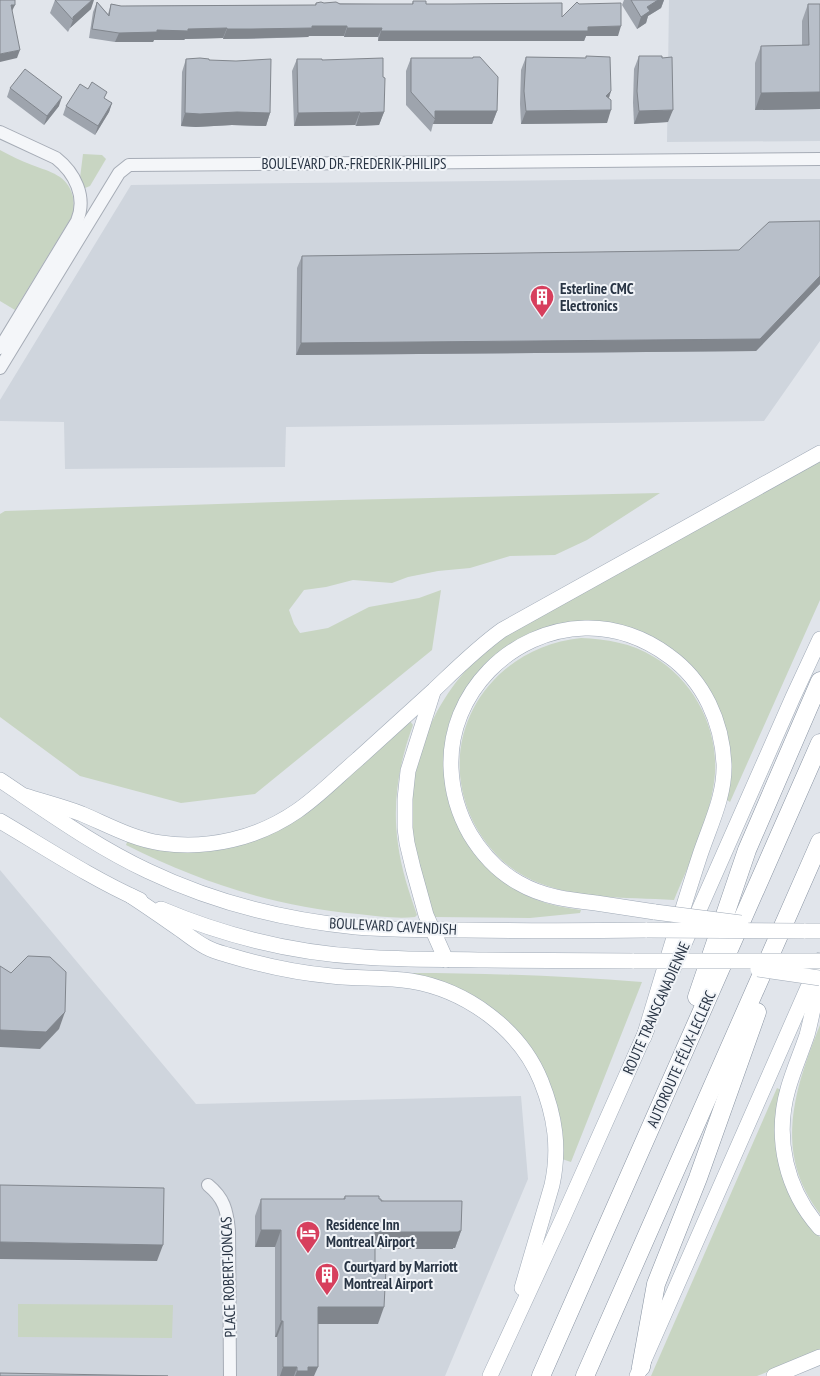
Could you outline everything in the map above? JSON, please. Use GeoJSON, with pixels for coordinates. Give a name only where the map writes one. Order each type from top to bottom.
{"type":"FeatureCollection","features":[{"type":"Feature","properties":{"kind":"highway"},"geometry":{"type":"LineString","coordinates":[[661,1104],[747,850],[820,681]]}},
{"type":"Feature","properties":{"kind":"highway","name":"AUTOROUTE FÉLIX-LECLERC"},"geometry":{"type":"LineString","coordinates":[[541,1376],[820,743]]}},
{"type":"Feature","properties":{"kind":"highway"},"geometry":{"type":"LineString","coordinates":[[585,1376],[820,842]]}},
{"type":"Feature","properties":{"kind":"highway"},"geometry":{"type":"LineString","coordinates":[[639,1372],[656,1284],[698,1178],[803,881]]}},
{"type":"Feature","properties":{"kind":"main road"},"geometry":{"type":"LineString","coordinates":[[25,796],[82,814],[126,834],[160,843],[190,845],[230,841],[254,834],[298,810],[314,797],[477,650],[502,630],[820,453]]}},
{"type":"Feature","properties":{"kind":"main road"},"geometry":{"type":"LineString","coordinates":[[644,1037],[701,853],[720,796],[724,765],[720,731],[706,698],[686,670],[674,659],[650,643],[621,632],[587,628],[556,632],[528,641],[503,658],[479,680],[462,708],[452,741],[451,778],[458,810],[464,825],[483,852],[496,866],[508,877],[536,892],[551,897],[655,912],[804,931]]}},
{"type":"Feature","properties":{"kind":"main road","name":"ROUTE TRANSCANADIENNE"},"geometry":{"type":"LineString","coordinates":[[490,1376],[644,1037],[820,639]]}},
{"type":"Feature","properties":{"kind":"main road"},"geometry":{"type":"LineString","coordinates":[[433,690],[408,772],[405,812],[407,843],[417,884],[426,915],[446,960]]}},
{"type":"Feature","properties":{"kind":"main road","name":"BOULEVARD CAVENDISH"},"geometry":{"type":"LineString","coordinates":[[0,780],[110,852],[167,879],[223,900],[289,917],[333,924],[389,929],[820,931]]}},
{"type":"Feature","properties":{"kind":"main road","name":"BOULEVARD CAVENDISH"},"geometry":{"type":"LineString","coordinates":[[0,821],[131,896],[169,912],[203,925],[247,938],[317,952],[364,958],[446,960],[820,961]]}},
{"type":"Feature","properties":{"kind":"main road"},"geometry":{"type":"LineString","coordinates":[[131,896],[207,948],[249,961],[315,974],[398,980],[428,985],[459,997],[486,1013],[512,1037],[533,1065],[544,1090],[552,1111],[556,1146],[552,1185],[510,1332]]}},
{"type":"Feature","properties":{"kind":"main road"},"geometry":{"type":"LineString","coordinates":[[707,961],[820,978]]}},
{"type":"Feature","properties":{"kind":"main road"},"geometry":{"type":"LineString","coordinates":[[639,1372],[820,961]]}},
{"type":"Feature","properties":{"kind":"main road"},"geometry":{"type":"LineString","coordinates":[[820,973],[807,1035],[787,1091],[782,1134],[785,1162],[796,1193],[803,1206],[820,1228]]}},
{"type":"Feature","properties":{"kind":"main road"},"geometry":{"type":"LineString","coordinates":[[774,1376],[820,1357]]}},
{"type":"Feature","properties":{"kind":"street"},"geometry":{"type":"LineString","coordinates":[[0,132],[56,158],[65,166],[75,180],[81,204],[79,216],[0,348]]}},
{"type":"Feature","properties":{"kind":"street","name":"BOULEVARD DR.-FREDERIK-PHILIPS"},"geometry":{"type":"LineString","coordinates":[[0,368],[119,173],[129,165],[820,159]]}},
{"type":"Feature","properties":{"kind":"street","name":"PLACE ROBERT-JONCAS"},"geometry":{"type":"LineString","coordinates":[[208,1185],[220,1197],[227,1217],[229,1238],[230,1376]]}},
{"type":"Feature","properties":{"kind":"shaded area"},"geometry":{"type":"Polygon","coordinates":[[[669,0],[820,0],[820,141],[667,142],[669,0]]]}},
{"type":"Feature","properties":{"kind":"shaded area"},"geometry":{"type":"Polygon","coordinates":[[[820,179],[820,341],[764,421],[286,427],[285,467],[65,469],[64,422],[0,421],[0,400],[131,185],[820,179]]]}},
{"type":"Feature","properties":{"kind":"shaded area"},"geometry":{"type":"Polygon","coordinates":[[[0,870],[196,1104],[521,1096],[528,1179],[445,1376],[0,1376],[0,870]]]}},
{"type":"Feature","properties":{"kind":"green space"},"geometry":{"type":"Polygon","coordinates":[[[0,150],[52,172],[63,179],[71,190],[73,200],[72,216],[15,310],[0,301],[0,150]]]}},
{"type":"Feature","properties":{"kind":"green space"},"geometry":{"type":"Polygon","coordinates":[[[83,154],[102,155],[106,159],[90,186],[85,188],[80,178],[83,154]]]}},
{"type":"Feature","properties":{"kind":"green space"},"geometry":{"type":"Polygon","coordinates":[[[820,461],[820,600],[730,802],[727,800],[728,738],[655,640],[544,629],[454,712],[447,730],[445,745],[445,786],[450,807],[458,827],[469,846],[483,863],[517,891],[542,902],[581,910],[580,913],[530,918],[434,917],[421,876],[414,845],[411,812],[413,789],[416,767],[431,723],[455,683],[474,662],[504,636],[820,461]]]}},
{"type":"Feature","properties":{"kind":"green space"},"geometry":{"type":"Polygon","coordinates":[[[660,493],[587,540],[555,555],[510,556],[470,568],[438,571],[408,577],[392,583],[353,580],[304,590],[289,610],[294,624],[300,633],[328,628],[369,607],[419,598],[441,590],[432,650],[255,794],[181,803],[80,776],[0,717],[0,514],[5,511],[341,500],[660,493]]]}},
{"type":"Feature","properties":{"kind":"green space"},"geometry":{"type":"Polygon","coordinates":[[[581,638],[619,643],[637,648],[654,657],[680,678],[700,706],[707,722],[715,756],[713,789],[705,821],[674,900],[597,896],[541,884],[515,871],[499,858],[486,842],[470,815],[461,784],[460,753],[467,724],[479,698],[498,676],[522,658],[550,645],[581,638]]]}},
{"type":"Feature","properties":{"kind":"green space"},"geometry":{"type":"Polygon","coordinates":[[[410,721],[413,725],[404,754],[396,798],[396,829],[399,853],[417,915],[415,917],[387,917],[327,910],[267,899],[182,871],[126,845],[127,842],[248,843],[410,721]]]}},
{"type":"Feature","properties":{"kind":"green space"},"geometry":{"type":"Polygon","coordinates":[[[410,973],[526,975],[642,982],[571,1162],[562,1159],[525,1042],[410,975],[410,973]]]}},
{"type":"Feature","properties":{"kind":"green space"},"geometry":{"type":"Polygon","coordinates":[[[820,1025],[820,1214],[805,1191],[792,1145],[796,1097],[802,1073],[820,1025]]]}},
{"type":"Feature","properties":{"kind":"green space"},"geometry":{"type":"Polygon","coordinates":[[[777,1088],[781,1090],[776,1124],[813,1230],[820,1237],[820,1351],[757,1376],[651,1376],[777,1088]]]}},
{"type":"Feature","properties":{"kind":"green space"},"geometry":{"type":"Polygon","coordinates":[[[18,1304],[173,1305],[172,1338],[18,1337],[18,1304]]]}},
{"type":"Feature","properties":{"kind":"building"},"geometry":{"type":"Polygon","coordinates":[[[0,0],[15,0],[15,5],[11,5],[20,50],[0,54],[0,0]]]}},
{"type":"Feature","properties":{"kind":"building"},"geometry":{"type":"Polygon","coordinates":[[[55,0],[92,0],[73,17],[73,20],[55,0]]]}},
{"type":"Feature","properties":{"kind":"building"},"geometry":{"type":"Polygon","coordinates":[[[631,0],[658,0],[647,7],[650,11],[641,17],[631,0]]]}},
{"type":"Feature","properties":{"kind":"building"},"geometry":{"type":"Polygon","coordinates":[[[413,1],[426,1],[426,4],[562,3],[562,17],[577,2],[579,4],[621,3],[621,26],[588,27],[588,31],[381,31],[382,28],[347,28],[347,26],[188,29],[188,31],[157,30],[157,32],[119,33],[92,29],[97,2],[109,16],[111,4],[121,6],[316,5],[316,3],[321,2],[336,2],[340,4],[413,4],[413,1]]]}},
{"type":"Feature","properties":{"kind":"building"},"geometry":{"type":"Polygon","coordinates":[[[808,4],[820,4],[820,92],[761,93],[761,46],[809,45],[808,4]]]}},
{"type":"Feature","properties":{"kind":"building"},"geometry":{"type":"Polygon","coordinates":[[[586,56],[610,57],[611,91],[606,96],[611,100],[611,110],[526,111],[524,91],[526,57],[586,58],[586,56]]]}},
{"type":"Feature","properties":{"kind":"building"},"geometry":{"type":"Polygon","coordinates":[[[639,56],[672,57],[673,110],[639,111],[637,91],[639,56]]]}},
{"type":"Feature","properties":{"kind":"building"},"geometry":{"type":"Polygon","coordinates":[[[480,57],[498,77],[497,111],[435,111],[435,119],[411,92],[411,58],[480,57]]]}},
{"type":"Feature","properties":{"kind":"building"},"geometry":{"type":"Polygon","coordinates":[[[200,58],[236,61],[271,59],[270,113],[185,113],[186,59],[200,58]]]}},
{"type":"Feature","properties":{"kind":"building"},"geometry":{"type":"Polygon","coordinates":[[[383,58],[383,77],[385,78],[384,112],[298,113],[297,59],[383,58]]]}},
{"type":"Feature","properties":{"kind":"building"},"geometry":{"type":"Polygon","coordinates":[[[25,69],[62,97],[47,116],[10,88],[25,69]]]}},
{"type":"Feature","properties":{"kind":"building"},"geometry":{"type":"Polygon","coordinates":[[[92,82],[107,92],[104,98],[112,103],[98,126],[66,106],[80,84],[88,89],[92,82]]]}},
{"type":"Feature","properties":{"kind":"building","name":"Esterline CMC Electronics"},"geometry":{"type":"Polygon","coordinates":[[[820,221],[820,276],[760,339],[301,343],[302,256],[739,250],[769,222],[820,221]]]}},
{"type":"Feature","properties":{"kind":"building"},"geometry":{"type":"Polygon","coordinates":[[[28,956],[50,957],[66,972],[65,1012],[46,1032],[0,1030],[0,966],[11,973],[28,956]]]}},
{"type":"Feature","properties":{"kind":"building"},"geometry":{"type":"Polygon","coordinates":[[[0,1185],[164,1188],[163,1245],[0,1242],[0,1185]]]}},
{"type":"Feature","properties":{"kind":"building","name":"Courtyard by Marriott Montreal Airport"},"geometry":{"type":"Polygon","coordinates":[[[345,1196],[379,1196],[381,1201],[462,1201],[461,1231],[375,1232],[375,1268],[386,1268],[384,1307],[318,1307],[318,1367],[308,1367],[308,1371],[297,1371],[297,1367],[283,1367],[281,1230],[261,1230],[261,1199],[345,1199],[345,1196]]]}},
{"type":"Feature","properties":{"kind":"building"},"geometry":{"type":"Polygon","coordinates":[[[0,1373],[168,1376],[0,1376],[0,1373]]]}},
{"type":"Feature","properties":{"kind":"place","name":"Esterline CMC Electronics"},"geometry":{"type":"Point","coordinates":[542,318]}},
{"type":"Feature","properties":{"kind":"place","name":"Residence Inn Montreal Airport"},"geometry":{"type":"Point","coordinates":[308,1254]}},
{"type":"Feature","properties":{"kind":"place","name":"Courtyard by Marriott Montreal Airport"},"geometry":{"type":"Point","coordinates":[327,1296]}}]}
